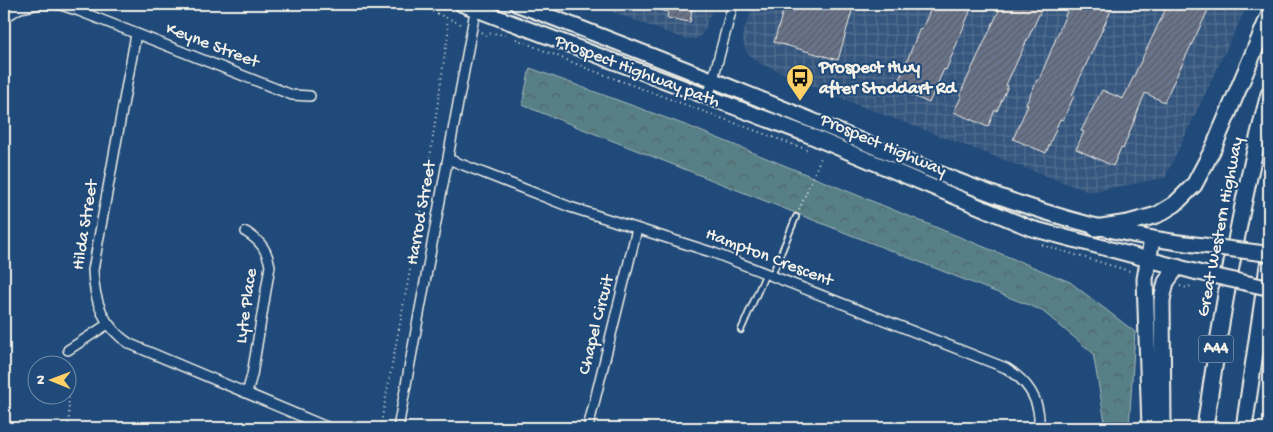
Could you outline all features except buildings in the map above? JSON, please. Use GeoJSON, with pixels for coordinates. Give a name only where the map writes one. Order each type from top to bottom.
{"type":"FeatureCollection","features":[{"type":"Feature","properties":{"kind":"highway"},"geometry":{"type":"LineString","coordinates":[[1095,228],[1128,223],[1157,215],[1174,204],[1194,185],[1213,150],[1269,16]]}},
{"type":"Feature","properties":{"kind":"highway","name":"Great Western Highway"},"geometry":{"type":"LineString","coordinates":[[1205,428],[1228,271],[1255,147],[1269,94]]}},
{"type":"Feature","properties":{"kind":"highway"},"geometry":{"type":"LineString","coordinates":[[1150,428],[1146,279],[1152,239]]}},
{"type":"Feature","properties":{"kind":"highway","name":"A44"},"geometry":{"type":"LineString","coordinates":[[1244,428],[1269,259]]}},
{"type":"Feature","properties":{"kind":"highway"},"geometry":{"type":"LineString","coordinates":[[1163,428],[1162,321],[1166,282],[1177,267]]}},
{"type":"Feature","properties":{"kind":"main road","name":"Prospect Highway"},"geometry":{"type":"LineString","coordinates":[[517,4],[713,80],[948,177],[1032,209],[1095,228],[1152,239],[1269,254]]}},
{"type":"Feature","properties":{"kind":"main road","name":"Prospect Highway"},"geometry":{"type":"LineString","coordinates":[[471,5],[708,98],[806,134],[1030,228],[1177,267],[1196,277],[1269,288]]}},
{"type":"Feature","properties":{"kind":"street"},"geometry":{"type":"LineString","coordinates":[[4,18],[20,8],[40,4]]}},
{"type":"Feature","properties":{"kind":"street","name":"Keyne Street"},"geometry":{"type":"LineString","coordinates":[[48,4],[79,10],[292,95],[310,96]]}},
{"type":"Feature","properties":{"kind":"street"},"geometry":{"type":"LineString","coordinates":[[708,98],[734,4]]}},
{"type":"Feature","properties":{"kind":"street","name":"Harrod Street"},"geometry":{"type":"LineString","coordinates":[[398,428],[448,159],[471,5]]}},
{"type":"Feature","properties":{"kind":"street","name":"Hilda Street"},"geometry":{"type":"LineString","coordinates":[[136,34],[93,270],[98,306],[108,324],[120,338],[130,344],[329,428]]}},
{"type":"Feature","properties":{"kind":"street","name":"Hampton Crescent"},"geometry":{"type":"LineString","coordinates":[[448,159],[570,207],[714,253],[1006,368],[1022,377],[1035,395],[1040,417],[1039,428]]}},
{"type":"Feature","properties":{"kind":"street","name":"Chapel Circuit"},"geometry":{"type":"LineString","coordinates":[[588,428],[637,229]]}},
{"type":"Feature","properties":{"kind":"street","name":"Lyte Place"},"geometry":{"type":"LineString","coordinates":[[246,232],[258,240],[267,251],[270,266],[252,375],[247,393]]}},
{"type":"Feature","properties":{"kind":"street"},"geometry":{"type":"LineString","coordinates":[[68,350],[108,324]]}},
{"type":"Feature","properties":{"kind":"lane"},"geometry":{"type":"LineString","coordinates":[[741,330],[796,217]]}},
{"type":"Feature","properties":{"kind":"path"},"geometry":{"type":"LineString","coordinates":[[380,428],[425,192],[448,33],[447,19],[429,10],[383,4]]}},
{"type":"Feature","properties":{"kind":"path"},"geometry":{"type":"LineString","coordinates":[[485,35],[492,33],[506,35]]}},
{"type":"Feature","properties":{"kind":"path","name":"Prospect Highway path"},"geometry":{"type":"LineString","coordinates":[[513,38],[591,70],[781,139]]}},
{"type":"Feature","properties":{"kind":"path"},"geometry":{"type":"LineString","coordinates":[[796,217],[822,155]]}},
{"type":"Feature","properties":{"kind":"path"},"geometry":{"type":"LineString","coordinates":[[1166,282],[1187,288],[1196,277]]}},
{"type":"Feature","properties":{"kind":"path"},"geometry":{"type":"LineString","coordinates":[[67,428],[69,419],[68,350]]}},
{"type":"Feature","properties":{"kind":"shaded area"},"geometry":{"type":"Polygon","coordinates":[[[591,4],[714,4],[704,31],[699,38],[685,39],[591,4]]]}},
{"type":"Feature","properties":{"kind":"shaded area"},"geometry":{"type":"Polygon","coordinates":[[[754,4],[1248,4],[1165,178],[1089,192],[855,104],[759,63],[747,53],[743,41],[743,33],[754,4]]]}},
{"type":"Feature","properties":{"kind":"green space"},"geometry":{"type":"Polygon","coordinates":[[[530,68],[688,126],[1070,282],[1135,332],[1129,428],[1106,428],[1093,353],[1041,310],[522,105],[530,68]]]}},
{"type":"Feature","properties":{"kind":"place","name":"Prospect Hwy after Stoddart Rd"},"geometry":{"type":"Point","coordinates":[800,102]}}]}
